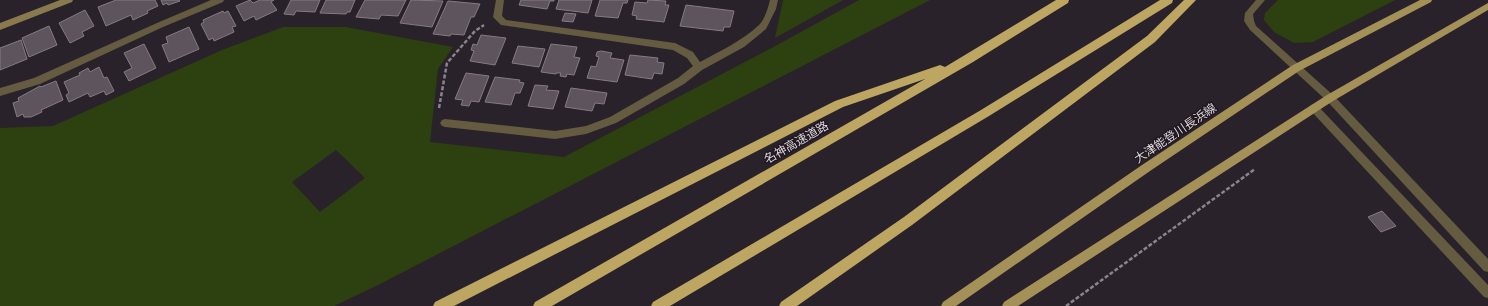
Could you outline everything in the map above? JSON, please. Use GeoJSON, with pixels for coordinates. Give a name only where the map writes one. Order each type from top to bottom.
{"type":"FeatureCollection","features":[{"type":"Feature","properties":{"kind":"highway","name":"名神高速道路"},"geometry":{"type":"LineString","coordinates":[[540,306],[969,59],[1064,0]]}},
{"type":"Feature","properties":{"kind":"highway"},"geometry":{"type":"LineString","coordinates":[[658,306],[985,113],[1168,0]]}},
{"type":"Feature","properties":{"kind":"highway"},"geometry":{"type":"LineString","coordinates":[[786,306],[908,221],[1151,39],[1191,0]]}},
{"type":"Feature","properties":{"kind":"highway"},"geometry":{"type":"LineString","coordinates":[[440,306],[839,104],[969,59]]}},
{"type":"Feature","properties":{"kind":"main road","name":"大津能登川長浜線"},"geometry":{"type":"LineString","coordinates":[[947,306],[1146,168],[1296,68],[1428,0]]}},
{"type":"Feature","properties":{"kind":"main road"},"geometry":{"type":"LineString","coordinates":[[1008,306],[1330,98],[1488,6]]}},
{"type":"Feature","properties":{"kind":"street"},"geometry":{"type":"LineString","coordinates":[[0,27],[69,0]]}},
{"type":"Feature","properties":{"kind":"street"},"geometry":{"type":"LineString","coordinates":[[0,92],[37,81],[160,25],[220,0]]}},
{"type":"Feature","properties":{"kind":"street"},"geometry":{"type":"LineString","coordinates":[[500,0],[498,17],[504,23],[675,47],[690,55],[699,67]]}},
{"type":"Feature","properties":{"kind":"street"},"geometry":{"type":"LineString","coordinates":[[445,123],[555,135],[586,130],[613,120],[681,81],[699,67],[741,44],[763,27],[772,9],[774,0]]}},
{"type":"Feature","properties":{"kind":"street"},"geometry":{"type":"LineString","coordinates":[[1261,0],[1251,9],[1249,13],[1249,21],[1259,33],[1330,98],[1488,267]]}},
{"type":"Feature","properties":{"kind":"street"},"geometry":{"type":"LineString","coordinates":[[1314,108],[1488,293]]}},
{"type":"Feature","properties":{"kind":"path"},"geometry":{"type":"LineString","coordinates":[[445,123],[439,112],[447,63],[475,31],[498,17]]}},
{"type":"Feature","properties":{"kind":"path"},"geometry":{"type":"LineString","coordinates":[[1066,306],[1261,165]]}},
{"type":"Feature","properties":{"kind":"green space"},"geometry":{"type":"Polygon","coordinates":[[[783,0],[843,0],[775,38],[783,0]]]}},
{"type":"Feature","properties":{"kind":"green space"},"geometry":{"type":"Polygon","coordinates":[[[859,0],[930,0],[378,285],[334,306],[0,306],[0,128],[53,126],[222,50],[283,27],[346,27],[453,47],[438,69],[430,142],[564,157],[779,44],[859,0]],[[336,150],[292,182],[320,212],[365,178],[336,150]]]}},
{"type":"Feature","properties":{"kind":"green space"},"geometry":{"type":"Polygon","coordinates":[[[1278,0],[1395,0],[1313,42],[1294,43],[1274,32],[1264,20],[1265,13],[1278,0]]]}},
{"type":"Feature","properties":{"kind":"building"},"geometry":{"type":"Polygon","coordinates":[[[116,0],[155,0],[158,6],[147,11],[148,13],[133,20],[131,15],[106,26],[98,7],[116,0]]]}},
{"type":"Feature","properties":{"kind":"building"},"geometry":{"type":"Polygon","coordinates":[[[161,0],[179,0],[180,1],[163,5],[161,0]]]}},
{"type":"Feature","properties":{"kind":"building"},"geometry":{"type":"Polygon","coordinates":[[[250,0],[253,3],[260,0],[274,0],[271,2],[277,10],[256,20],[254,16],[244,21],[236,6],[250,0]]]}},
{"type":"Feature","properties":{"kind":"building"},"geometry":{"type":"Polygon","coordinates":[[[291,0],[320,0],[315,12],[296,11],[294,15],[284,14],[291,0]]]}},
{"type":"Feature","properties":{"kind":"building"},"geometry":{"type":"Polygon","coordinates":[[[326,0],[355,0],[350,12],[347,12],[346,14],[320,13],[326,0]]]}},
{"type":"Feature","properties":{"kind":"building"},"geometry":{"type":"Polygon","coordinates":[[[365,0],[406,0],[398,16],[381,15],[379,19],[356,17],[365,0]]]}},
{"type":"Feature","properties":{"kind":"building"},"geometry":{"type":"Polygon","coordinates":[[[411,0],[443,1],[432,27],[400,23],[411,0]]]}},
{"type":"Feature","properties":{"kind":"building"},"geometry":{"type":"Polygon","coordinates":[[[521,0],[554,1],[550,1],[547,9],[519,5],[521,0]]]}},
{"type":"Feature","properties":{"kind":"building"},"geometry":{"type":"Polygon","coordinates":[[[559,0],[592,0],[588,13],[556,9],[559,0]]]}},
{"type":"Feature","properties":{"kind":"building"},"geometry":{"type":"Polygon","coordinates":[[[600,0],[628,0],[627,3],[623,3],[618,18],[595,16],[600,0]]]}},
{"type":"Feature","properties":{"kind":"building"},"geometry":{"type":"Polygon","coordinates":[[[648,0],[666,1],[665,5],[669,5],[664,22],[636,19],[637,16],[632,15],[635,2],[647,3],[648,0]]]}},
{"type":"Feature","properties":{"kind":"building"},"geometry":{"type":"Polygon","coordinates":[[[448,1],[480,4],[474,17],[471,17],[464,35],[451,34],[450,36],[433,34],[448,1]]]}},
{"type":"Feature","properties":{"kind":"building"},"geometry":{"type":"Polygon","coordinates":[[[686,5],[734,11],[730,27],[724,27],[723,31],[680,26],[686,5]]]}},
{"type":"Feature","properties":{"kind":"building"},"geometry":{"type":"Polygon","coordinates":[[[85,10],[94,26],[82,32],[84,36],[70,43],[59,23],[85,10]]]}},
{"type":"Feature","properties":{"kind":"building"},"geometry":{"type":"Polygon","coordinates":[[[223,11],[224,13],[228,11],[236,26],[232,27],[234,32],[214,41],[213,38],[209,40],[201,24],[204,22],[203,20],[223,11]]]}},
{"type":"Feature","properties":{"kind":"building"},"geometry":{"type":"Polygon","coordinates":[[[565,13],[576,14],[573,22],[562,21],[565,13]]]}},
{"type":"Feature","properties":{"kind":"building"},"geometry":{"type":"Polygon","coordinates":[[[49,26],[57,45],[29,57],[22,38],[49,26]]]}},
{"type":"Feature","properties":{"kind":"building"},"geometry":{"type":"Polygon","coordinates":[[[189,27],[199,49],[169,62],[162,45],[168,43],[166,37],[189,27]]]}},
{"type":"Feature","properties":{"kind":"building"},"geometry":{"type":"Polygon","coordinates":[[[481,35],[506,38],[495,65],[470,61],[474,51],[471,50],[473,44],[477,45],[481,35]]]}},
{"type":"Feature","properties":{"kind":"building"},"geometry":{"type":"Polygon","coordinates":[[[21,40],[27,59],[0,70],[0,48],[21,40]]]}},
{"type":"Feature","properties":{"kind":"building"},"geometry":{"type":"Polygon","coordinates":[[[144,44],[156,68],[129,81],[124,72],[132,68],[124,53],[144,44]]]}},
{"type":"Feature","properties":{"kind":"building"},"geometry":{"type":"Polygon","coordinates":[[[551,44],[577,47],[574,57],[580,58],[574,75],[567,74],[566,77],[560,76],[561,73],[556,74],[541,72],[551,44]]]}},
{"type":"Feature","properties":{"kind":"building"},"geometry":{"type":"Polygon","coordinates":[[[518,46],[545,49],[539,67],[512,63],[518,46]]]}},
{"type":"Feature","properties":{"kind":"building"},"geometry":{"type":"Polygon","coordinates":[[[601,51],[612,53],[610,58],[624,60],[617,82],[587,78],[591,66],[596,67],[599,57],[596,56],[597,52],[601,51]]]}},
{"type":"Feature","properties":{"kind":"building"},"geometry":{"type":"Polygon","coordinates":[[[630,55],[658,58],[657,62],[664,63],[662,74],[654,73],[652,79],[625,75],[630,55]]]}},
{"type":"Feature","properties":{"kind":"building"},"geometry":{"type":"Polygon","coordinates":[[[99,67],[104,78],[107,77],[114,91],[106,95],[104,91],[90,97],[88,93],[69,102],[66,95],[69,93],[64,82],[80,75],[79,73],[88,68],[90,72],[99,67]]]}},
{"type":"Feature","properties":{"kind":"building"},"geometry":{"type":"Polygon","coordinates":[[[466,73],[489,76],[479,102],[471,101],[469,106],[461,105],[463,100],[455,99],[466,73]]]}},
{"type":"Feature","properties":{"kind":"building"},"geometry":{"type":"Polygon","coordinates":[[[495,77],[520,80],[519,82],[524,83],[520,93],[515,93],[511,105],[485,102],[495,77]]]}},
{"type":"Feature","properties":{"kind":"building"},"geometry":{"type":"Polygon","coordinates":[[[56,81],[63,100],[41,110],[42,112],[31,117],[24,117],[23,114],[17,117],[13,103],[19,101],[18,98],[40,86],[41,87],[56,81]]]}},
{"type":"Feature","properties":{"kind":"building"},"geometry":{"type":"Polygon","coordinates":[[[535,85],[548,86],[546,90],[559,91],[553,109],[528,106],[535,85]]]}},
{"type":"Feature","properties":{"kind":"building"},"geometry":{"type":"Polygon","coordinates":[[[571,88],[607,93],[604,104],[595,103],[592,111],[565,107],[571,88]]]}},
{"type":"Feature","properties":{"kind":"building"},"geometry":{"type":"Polygon","coordinates":[[[1382,211],[1396,226],[1381,232],[1368,217],[1382,211]]]}}]}
